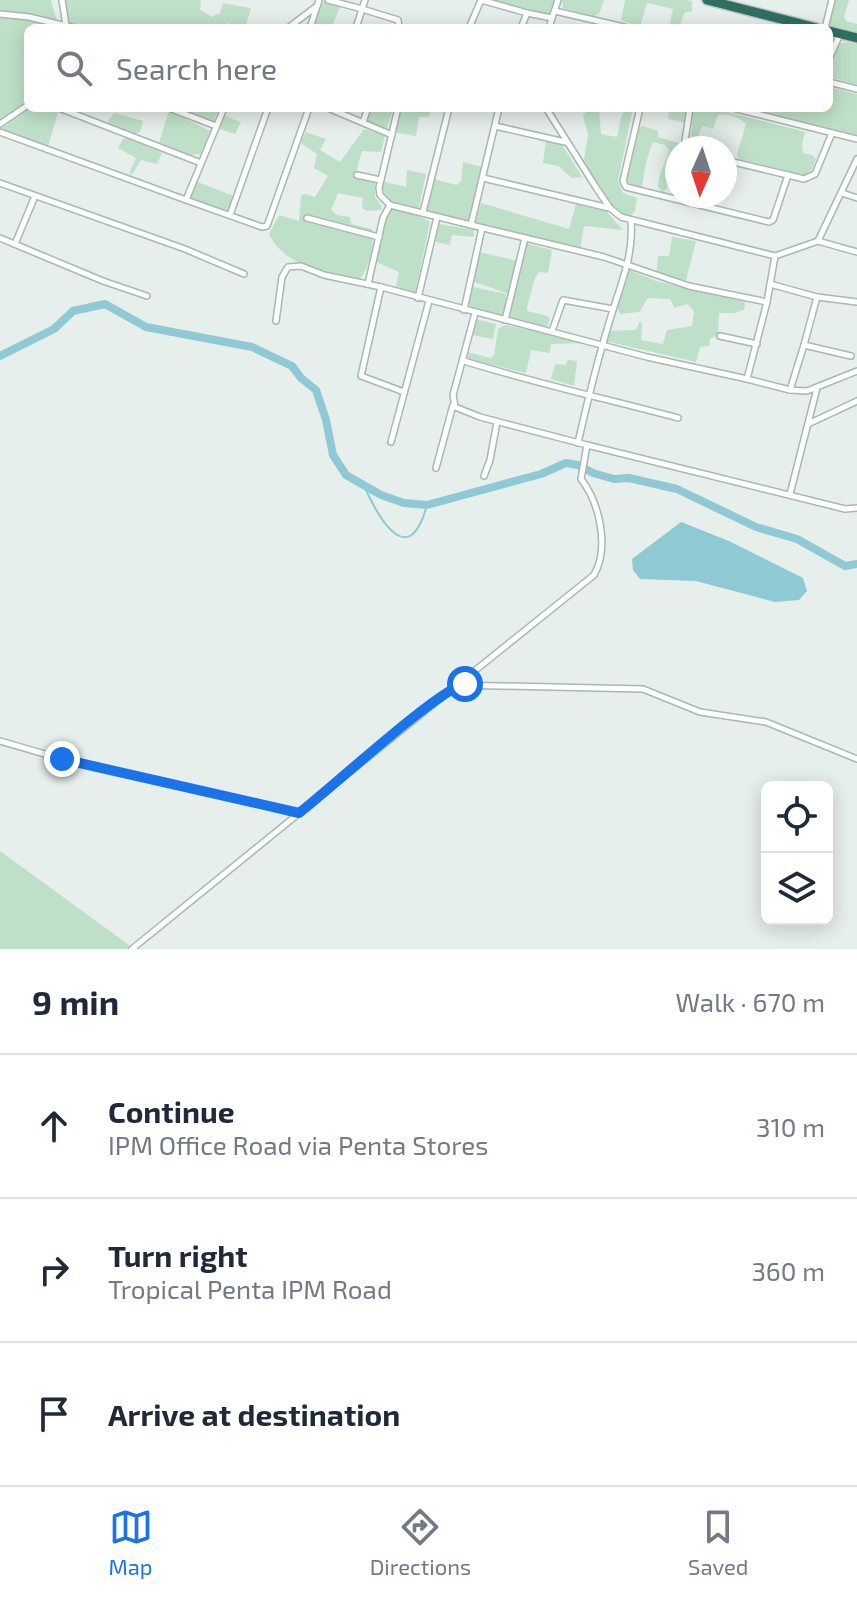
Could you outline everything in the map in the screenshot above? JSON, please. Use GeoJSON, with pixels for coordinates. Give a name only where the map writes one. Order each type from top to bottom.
{"type":"FeatureCollection","features":[{"type":"Feature","properties":{"kind":"highway"},"geometry":{"type":"LineString","coordinates":[[707,0],[802,24]]}},
{"type":"Feature","properties":{"kind":"highway"},"geometry":{"type":"LineString","coordinates":[[833,32],[857,38]]}},
{"type":"Feature","properties":{"kind":"street"},"geometry":{"type":"LineString","coordinates":[[62,0],[66,24]]}},
{"type":"Feature","properties":{"kind":"street"},"geometry":{"type":"LineString","coordinates":[[328,0],[398,20],[398,24]]}},
{"type":"Feature","properties":{"kind":"street"},"geometry":{"type":"LineString","coordinates":[[357,24],[365,0]]}},
{"type":"Feature","properties":{"kind":"street"},"geometry":{"type":"LineString","coordinates":[[471,24],[480,0],[527,13],[553,14],[607,24]]}},
{"type":"Feature","properties":{"kind":"street"},"geometry":{"type":"LineString","coordinates":[[550,24],[558,0]]}},
{"type":"Feature","properties":{"kind":"street"},"geometry":{"type":"LineString","coordinates":[[828,24],[832,0]]}},
{"type":"Feature","properties":{"kind":"street"},"geometry":{"type":"LineString","coordinates":[[293,24],[318,3]]}},
{"type":"Feature","properties":{"kind":"street"},"geometry":{"type":"LineString","coordinates":[[311,24],[318,3]]}},
{"type":"Feature","properties":{"kind":"street"},"geometry":{"type":"LineString","coordinates":[[523,24],[527,13]]}},
{"type":"Feature","properties":{"kind":"street"},"geometry":{"type":"LineString","coordinates":[[0,14],[60,24]]}},
{"type":"Feature","properties":{"kind":"street"},"geometry":{"type":"LineString","coordinates":[[833,50],[840,34]]}},
{"type":"Feature","properties":{"kind":"street"},"geometry":{"type":"LineString","coordinates":[[833,83],[857,89]]}},
{"type":"Feature","properties":{"kind":"street"},"geometry":{"type":"LineString","coordinates":[[0,124],[24,108]]}},
{"type":"Feature","properties":{"kind":"street"},"geometry":{"type":"LineString","coordinates":[[69,112],[201,163]]}},
{"type":"Feature","properties":{"kind":"street"},"geometry":{"type":"LineString","coordinates":[[179,112],[216,126]]}},
{"type":"Feature","properties":{"kind":"street"},"geometry":{"type":"LineString","coordinates":[[186,200],[222,112]]}},
{"type":"Feature","properties":{"kind":"street"},"geometry":{"type":"LineString","coordinates":[[230,215],[267,112]]}},
{"type":"Feature","properties":{"kind":"street"},"geometry":{"type":"LineString","coordinates":[[0,132],[262,227],[268,225],[308,112]]}},
{"type":"Feature","properties":{"kind":"street"},"geometry":{"type":"LineString","coordinates":[[338,112],[392,135]]}},
{"type":"Feature","properties":{"kind":"street"},"geometry":{"type":"LineString","coordinates":[[363,122],[367,112]]}},
{"type":"Feature","properties":{"kind":"street"},"geometry":{"type":"LineString","coordinates":[[397,112],[380,180],[380,195],[390,205],[628,264],[689,286],[767,302]]}},
{"type":"Feature","properties":{"kind":"street"},"geometry":{"type":"LineString","coordinates":[[423,212],[448,112]]}},
{"type":"Feature","properties":{"kind":"street"},"geometry":{"type":"LineString","coordinates":[[471,225],[498,112]]}},
{"type":"Feature","properties":{"kind":"street"},"geometry":{"type":"LineString","coordinates":[[548,112],[610,208]]}},
{"type":"Feature","properties":{"kind":"street"},"geometry":{"type":"LineString","coordinates":[[639,112],[624,184],[630,188],[665,194]]}},
{"type":"Feature","properties":{"kind":"street"},"geometry":{"type":"LineString","coordinates":[[686,136],[689,112]]}},
{"type":"Feature","properties":{"kind":"street"},"geometry":{"type":"LineString","coordinates":[[749,112],[857,139]]}},
{"type":"Feature","properties":{"kind":"street"},"geometry":{"type":"LineString","coordinates":[[495,126],[566,142]]}},
{"type":"Feature","properties":{"kind":"street"},"geometry":{"type":"LineString","coordinates":[[737,163],[804,179],[815,174],[832,133]]}},
{"type":"Feature","properties":{"kind":"street"},"geometry":{"type":"LineString","coordinates":[[818,241],[857,159]]}},
{"type":"Feature","properties":{"kind":"street"},"geometry":{"type":"LineString","coordinates":[[357,175],[380,180]]}},
{"type":"Feature","properties":{"kind":"street"},"geometry":{"type":"LineString","coordinates":[[722,208],[771,222],[788,175]]}},
{"type":"Feature","properties":{"kind":"street"},"geometry":{"type":"LineString","coordinates":[[482,178],[610,208],[631,221],[667,227],[775,256],[818,241],[857,252]]}},
{"type":"Feature","properties":{"kind":"street"},"geometry":{"type":"LineString","coordinates":[[0,183],[185,249],[244,274]]}},
{"type":"Feature","properties":{"kind":"street"},"geometry":{"type":"LineString","coordinates":[[842,193],[857,198]]}},
{"type":"Feature","properties":{"kind":"street"},"geometry":{"type":"LineString","coordinates":[[15,244],[35,196]]}},
{"type":"Feature","properties":{"kind":"street"},"geometry":{"type":"LineString","coordinates":[[368,284],[390,205]]}},
{"type":"Feature","properties":{"kind":"street"},"geometry":{"type":"LineString","coordinates":[[418,298],[437,217]]}},
{"type":"Feature","properties":{"kind":"street"},"geometry":{"type":"LineString","coordinates":[[307,218],[379,237]]}},
{"type":"Feature","properties":{"kind":"street"},"geometry":{"type":"LineString","coordinates":[[578,443],[603,344],[628,264],[632,247],[631,221]]}},
{"type":"Feature","properties":{"kind":"street"},"geometry":{"type":"LineString","coordinates":[[464,310],[482,228]]}},
{"type":"Feature","properties":{"kind":"street"},"geometry":{"type":"LineString","coordinates":[[0,238],[147,296]]}},
{"type":"Feature","properties":{"kind":"street"},"geometry":{"type":"LineString","coordinates":[[505,320],[525,238]]}},
{"type":"Feature","properties":{"kind":"street"},"geometry":{"type":"LineString","coordinates":[[747,379],[767,302],[775,256]]}},
{"type":"Feature","properties":{"kind":"street"},"geometry":{"type":"LineString","coordinates":[[276,321],[282,277],[292,265],[647,357],[790,390],[817,388],[857,371]]}},
{"type":"Feature","properties":{"kind":"street"},"geometry":{"type":"LineString","coordinates":[[770,284],[817,297],[857,302]]}},
{"type":"Feature","properties":{"kind":"street"},"geometry":{"type":"LineString","coordinates":[[381,287],[361,376],[404,392]]}},
{"type":"Feature","properties":{"kind":"street"},"geometry":{"type":"LineString","coordinates":[[790,390],[817,297]]}},
{"type":"Feature","properties":{"kind":"street"},"geometry":{"type":"LineString","coordinates":[[552,331],[563,300],[613,309]]}},
{"type":"Feature","properties":{"kind":"street"},"geometry":{"type":"LineString","coordinates":[[391,442],[429,301]]}},
{"type":"Feature","properties":{"kind":"street"},"geometry":{"type":"LineString","coordinates":[[436,468],[475,313]]}},
{"type":"Feature","properties":{"kind":"street"},"geometry":{"type":"LineString","coordinates":[[720,336],[757,344]]}},
{"type":"Feature","properties":{"kind":"street"},"geometry":{"type":"LineString","coordinates":[[804,345],[851,356]]}},
{"type":"Feature","properties":{"kind":"street"},"geometry":{"type":"LineString","coordinates":[[464,361],[589,397],[638,406],[678,418]]}},
{"type":"Feature","properties":{"kind":"street"},"geometry":{"type":"LineString","coordinates":[[790,494],[817,388]]}},
{"type":"Feature","properties":{"kind":"street"},"geometry":{"type":"LineString","coordinates":[[808,424],[857,401]]}},
{"type":"Feature","properties":{"kind":"street"},"geometry":{"type":"LineString","coordinates":[[453,404],[457,410],[578,443],[845,509],[857,508]]}},
{"type":"Feature","properties":{"kind":"street"},"geometry":{"type":"LineString","coordinates":[[484,476],[497,422]]}},
{"type":"Feature","properties":{"kind":"street"},"geometry":{"type":"LineString","coordinates":[[132,949],[596,571],[600,544],[599,519],[591,494],[581,479],[587,445]]}},
{"type":"Feature","properties":{"kind":"street"},"geometry":{"type":"LineString","coordinates":[[457,685],[643,689],[700,712],[766,722],[838,754],[857,759]]}},
{"type":"Feature","properties":{"kind":"street"},"geometry":{"type":"LineString","coordinates":[[0,741],[62,759],[301,811]]}},
{"type":"Feature","properties":{"kind":"green space"},"geometry":{"type":"Polygon","coordinates":[[[0,0],[51,0],[58,24],[24,24],[24,107],[0,124],[0,0]]]}},
{"type":"Feature","properties":{"kind":"green space"},"geometry":{"type":"Polygon","coordinates":[[[65,0],[201,0],[200,10],[212,17],[220,13],[223,3],[251,8],[246,24],[70,24],[65,0]]]}},
{"type":"Feature","properties":{"kind":"green space"},"geometry":{"type":"Polygon","coordinates":[[[483,0],[555,0],[548,16],[540,19],[532,13],[483,0]]]}},
{"type":"Feature","properties":{"kind":"green space"},"geometry":{"type":"Polygon","coordinates":[[[562,0],[604,0],[599,14],[594,16],[563,8],[562,0]]]}},
{"type":"Feature","properties":{"kind":"green space"},"geometry":{"type":"Polygon","coordinates":[[[625,0],[692,1],[692,11],[684,13],[680,24],[670,24],[673,9],[647,3],[641,24],[621,20],[625,0]]]}},
{"type":"Feature","properties":{"kind":"green space"},"geometry":{"type":"Polygon","coordinates":[[[834,0],[849,0],[844,17],[846,21],[857,24],[857,36],[833,30],[833,24],[827,24],[834,0]]]}},
{"type":"Feature","properties":{"kind":"green space"},"geometry":{"type":"Polygon","coordinates":[[[319,1],[340,7],[333,24],[312,24],[319,1]]]}},
{"type":"Feature","properties":{"kind":"green space"},"geometry":{"type":"Polygon","coordinates":[[[847,42],[857,44],[857,85],[833,78],[833,48],[847,42]]]}},
{"type":"Feature","properties":{"kind":"green space"},"geometry":{"type":"Polygon","coordinates":[[[833,88],[857,94],[857,136],[753,112],[833,112],[833,88]]]}},
{"type":"Feature","properties":{"kind":"green space"},"geometry":{"type":"Polygon","coordinates":[[[24,112],[58,113],[48,146],[1,129],[24,112]]]}},
{"type":"Feature","properties":{"kind":"green space"},"geometry":{"type":"Polygon","coordinates":[[[169,112],[210,131],[201,154],[191,155],[159,143],[169,112]]]}},
{"type":"Feature","properties":{"kind":"green space"},"geometry":{"type":"Polygon","coordinates":[[[187,112],[217,112],[213,122],[187,112]]]}},
{"type":"Feature","properties":{"kind":"green space"},"geometry":{"type":"Polygon","coordinates":[[[368,112],[393,112],[386,130],[364,124],[368,112]]]}},
{"type":"Feature","properties":{"kind":"green space"},"geometry":{"type":"Polygon","coordinates":[[[398,112],[430,112],[429,117],[419,117],[416,136],[392,132],[398,112]]]}},
{"type":"Feature","properties":{"kind":"green space"},"geometry":{"type":"Polygon","coordinates":[[[586,112],[599,112],[601,134],[617,137],[624,112],[632,112],[618,181],[623,193],[637,198],[635,211],[630,217],[623,218],[616,214],[586,169],[584,160],[588,135],[583,116],[586,112]]]}},
{"type":"Feature","properties":{"kind":"green space"},"geometry":{"type":"Polygon","coordinates":[[[669,112],[687,112],[686,123],[668,119],[669,112]]]}},
{"type":"Feature","properties":{"kind":"green space"},"geometry":{"type":"Polygon","coordinates":[[[693,112],[728,112],[805,132],[803,153],[816,159],[805,175],[739,159],[737,154],[746,124],[729,115],[718,115],[713,129],[702,126],[698,136],[691,136],[693,112]]]}},
{"type":"Feature","properties":{"kind":"green space"},"geometry":{"type":"Polygon","coordinates":[[[115,113],[143,121],[140,132],[135,134],[110,124],[108,120],[115,113]]]}},
{"type":"Feature","properties":{"kind":"green space"},"geometry":{"type":"Polygon","coordinates":[[[222,115],[241,122],[235,134],[217,128],[222,115]]]}},
{"type":"Feature","properties":{"kind":"green space"},"geometry":{"type":"Polygon","coordinates":[[[642,126],[658,131],[658,137],[665,139],[665,145],[653,142],[642,188],[629,187],[627,180],[628,158],[637,130],[642,126]]]}},
{"type":"Feature","properties":{"kind":"green space"},"geometry":{"type":"Polygon","coordinates":[[[364,129],[385,136],[381,152],[362,151],[356,173],[375,183],[375,197],[382,206],[381,210],[367,211],[362,208],[363,198],[338,193],[331,210],[337,215],[350,217],[351,224],[372,229],[370,255],[360,279],[308,267],[285,254],[269,234],[279,215],[299,221],[301,196],[315,197],[328,176],[314,168],[317,154],[301,141],[306,132],[326,139],[320,150],[340,162],[364,129]]]}},
{"type":"Feature","properties":{"kind":"green space"},"geometry":{"type":"Polygon","coordinates":[[[128,138],[162,153],[157,164],[141,160],[131,176],[136,158],[118,148],[123,139],[128,138]]]}},
{"type":"Feature","properties":{"kind":"green space"},"geometry":{"type":"Polygon","coordinates":[[[546,141],[561,143],[582,177],[572,178],[558,166],[543,163],[546,141]]]}},
{"type":"Feature","properties":{"kind":"green space"},"geometry":{"type":"Polygon","coordinates":[[[463,162],[482,167],[468,223],[425,212],[433,179],[457,185],[461,181],[463,162]]]}},
{"type":"Feature","properties":{"kind":"green space"},"geometry":{"type":"Polygon","coordinates":[[[665,162],[663,193],[658,187],[665,162]]]}},
{"type":"Feature","properties":{"kind":"green space"},"geometry":{"type":"Polygon","coordinates":[[[407,170],[426,174],[418,211],[382,198],[381,181],[406,187],[407,170]]]}},
{"type":"Feature","properties":{"kind":"green space"},"geometry":{"type":"Polygon","coordinates":[[[195,181],[234,196],[229,213],[188,199],[195,181]]]}},
{"type":"Feature","properties":{"kind":"green space"},"geometry":{"type":"Polygon","coordinates":[[[481,203],[569,229],[576,204],[606,211],[623,230],[584,226],[580,250],[475,224],[481,203]]]}},
{"type":"Feature","properties":{"kind":"green space"},"geometry":{"type":"Polygon","coordinates":[[[390,208],[430,222],[415,293],[395,290],[399,272],[374,261],[381,226],[390,208]]]}},
{"type":"Feature","properties":{"kind":"green space"},"geometry":{"type":"Polygon","coordinates":[[[435,225],[474,230],[474,237],[452,235],[450,245],[436,242],[433,235],[435,225]]]}},
{"type":"Feature","properties":{"kind":"green space"},"geometry":{"type":"Polygon","coordinates":[[[672,237],[696,241],[685,284],[656,275],[658,256],[669,256],[672,237]]]}},
{"type":"Feature","properties":{"kind":"green space"},"geometry":{"type":"Polygon","coordinates":[[[528,244],[552,250],[548,273],[539,272],[535,278],[527,307],[527,311],[548,316],[550,320],[546,328],[508,320],[509,294],[472,281],[479,252],[514,260],[519,259],[521,247],[528,244]]]}},
{"type":"Feature","properties":{"kind":"green space"},"geometry":{"type":"Polygon","coordinates":[[[629,270],[656,281],[745,302],[744,310],[719,313],[718,336],[710,338],[709,346],[700,347],[696,362],[605,341],[607,331],[636,330],[640,321],[641,340],[663,344],[667,330],[692,326],[694,312],[691,307],[687,304],[675,308],[670,299],[648,298],[639,312],[620,314],[616,305],[629,270]]]}},
{"type":"Feature","properties":{"kind":"green space"},"geometry":{"type":"Polygon","coordinates":[[[473,287],[506,294],[504,315],[470,308],[468,297],[473,287]]]}},
{"type":"Feature","properties":{"kind":"green space"},"geometry":{"type":"Polygon","coordinates":[[[475,319],[496,324],[493,339],[472,335],[475,319]]]}},
{"type":"Feature","properties":{"kind":"green space"},"geometry":{"type":"Polygon","coordinates":[[[505,325],[582,343],[551,344],[550,353],[531,350],[526,373],[468,359],[468,352],[490,358],[494,355],[498,329],[505,325]]]}},
{"type":"Feature","properties":{"kind":"green space"},"geometry":{"type":"Polygon","coordinates":[[[568,360],[577,361],[574,386],[551,379],[555,364],[565,365],[568,360]]]}},
{"type":"Feature","properties":{"kind":"green space"},"geometry":{"type":"Polygon","coordinates":[[[0,851],[129,945],[130,949],[0,949],[0,851]]]}},
{"type":"Feature","properties":{"kind":"water"},"geometry":{"type":"Polygon","coordinates":[[[681,522],[729,541],[803,578],[807,591],[799,600],[775,602],[696,581],[640,579],[633,570],[632,559],[681,522]]]}},
{"type":"Feature","properties":{"kind":"waterway"},"geometry":{"type":"LineString","coordinates":[[0,356],[54,329],[73,311],[105,304],[146,327],[252,347],[292,366],[316,390],[333,455],[346,475],[381,495],[404,503],[427,505],[541,474],[566,463],[614,479],[629,478],[677,489],[756,527],[797,539],[845,566],[857,564]]}},
{"type":"Feature","properties":{"kind":"waterway"},"geometry":{"type":"LineString","coordinates":[[366,490],[388,527],[404,537],[413,534],[427,505]]}},
{"type":"Feature","properties":{"kind":"route"},"geometry":{"type":"LineString","coordinates":[[62,759],[289,808],[299,813],[426,709],[457,685],[465,684]]}}]}
